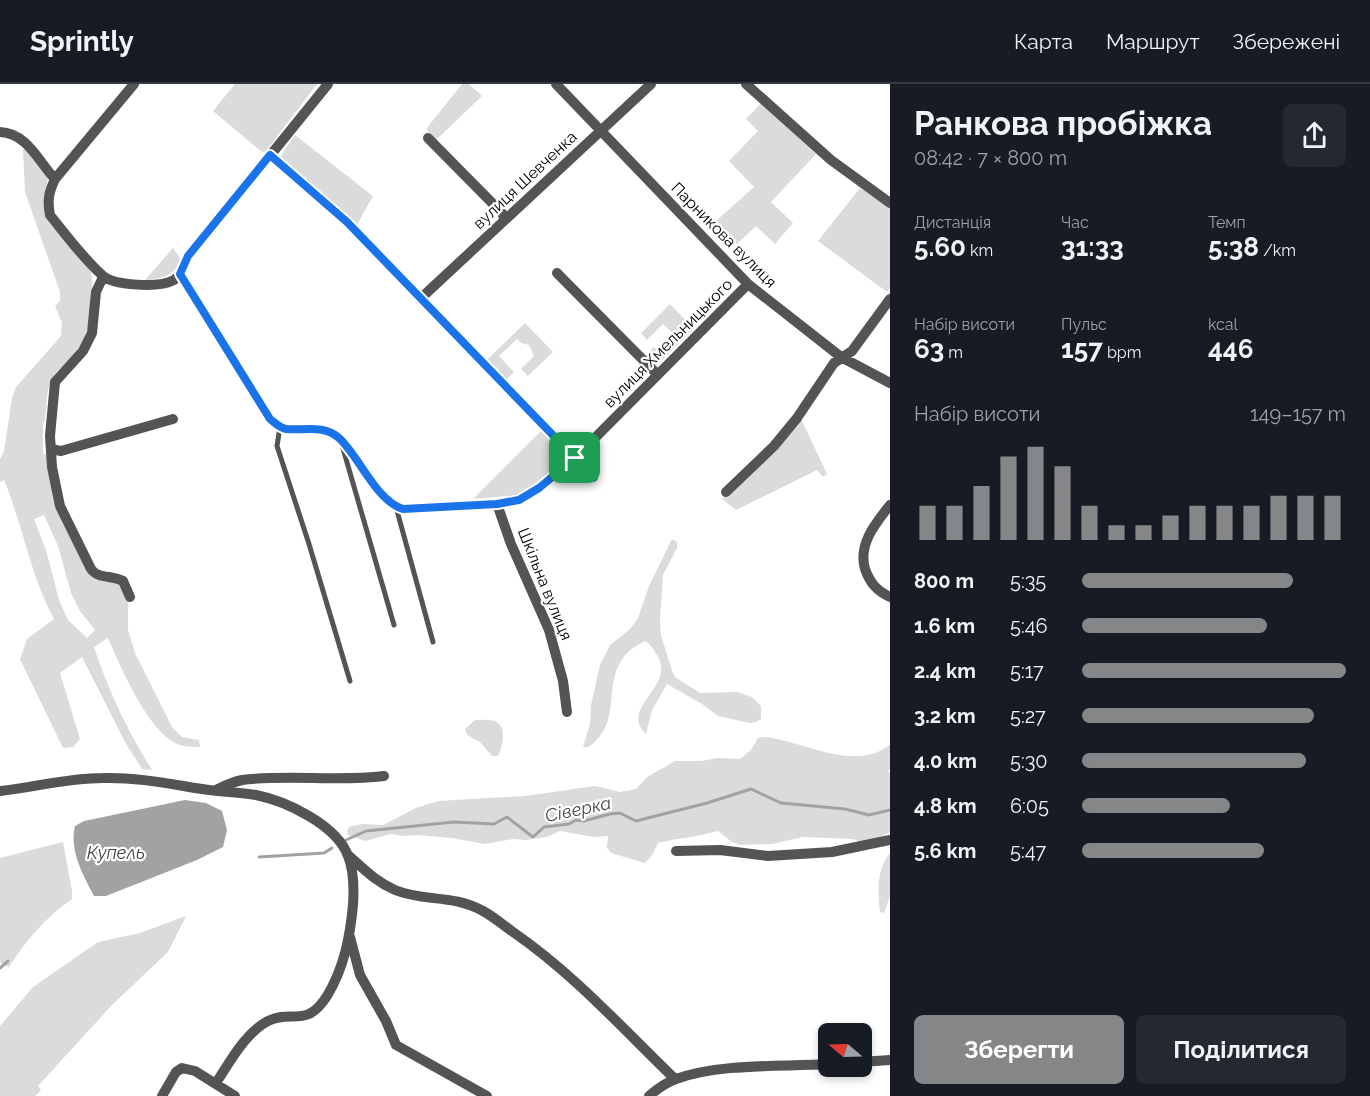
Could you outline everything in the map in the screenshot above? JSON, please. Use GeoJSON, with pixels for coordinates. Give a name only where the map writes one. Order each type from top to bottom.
{"type":"FeatureCollection","features":[{"type":"Feature","properties":{"kind":"street"},"geometry":{"type":"LineString","coordinates":[[134,84],[55,179],[48,192],[48,204],[51,215],[104,277],[125,283],[151,285],[173,281],[180,274],[188,256],[328,84]]}},
{"type":"Feature","properties":{"kind":"street","name":"Парникова вулиця"},"geometry":{"type":"LineString","coordinates":[[556,84],[748,284],[841,357],[890,382]]}},
{"type":"Feature","properties":{"kind":"street","name":"вулиця Шевченка"},"geometry":{"type":"LineString","coordinates":[[420,299],[651,84]]}},
{"type":"Feature","properties":{"kind":"street"},"geometry":{"type":"LineString","coordinates":[[746,84],[831,160],[890,203]]}},
{"type":"Feature","properties":{"kind":"street"},"geometry":{"type":"LineString","coordinates":[[0,132],[11,133],[23,139],[55,179]]}},
{"type":"Feature","properties":{"kind":"street"},"geometry":{"type":"LineString","coordinates":[[428,138],[502,213],[505,220]]}},
{"type":"Feature","properties":{"kind":"street"},"geometry":{"type":"LineString","coordinates":[[270,155],[347,222],[593,477]]}},
{"type":"Feature","properties":{"kind":"street"},"geometry":{"type":"LineString","coordinates":[[557,273],[657,374]]}},
{"type":"Feature","properties":{"kind":"street"},"geometry":{"type":"LineString","coordinates":[[180,274],[270,419],[280,427],[287,429],[308,428],[330,432],[341,440],[370,480],[396,507]]}},
{"type":"Feature","properties":{"kind":"street"},"geometry":{"type":"LineString","coordinates":[[104,277],[96,292],[92,333],[83,351],[55,382],[50,436],[52,467],[60,506],[91,569],[98,575],[111,576],[123,581],[130,597]]}},
{"type":"Feature","properties":{"kind":"street","name":"вулиця Хмельницького"},"geometry":{"type":"LineString","coordinates":[[396,507],[403,509],[497,504],[519,500],[529,494],[575,458],[748,284]]}},
{"type":"Feature","properties":{"kind":"street"},"geometry":{"type":"LineString","coordinates":[[726,492],[774,446],[797,418],[834,363],[852,351],[890,300]]}},
{"type":"Feature","properties":{"kind":"street"},"geometry":{"type":"LineString","coordinates":[[51,449],[61,451],[172,419]]}},
{"type":"Feature","properties":{"kind":"street","name":"Шкільна вулиця"},"geometry":{"type":"LineString","coordinates":[[497,504],[511,544],[549,630],[563,681],[567,712]]}},
{"type":"Feature","properties":{"kind":"street"},"geometry":{"type":"LineString","coordinates":[[890,505],[873,526],[862,560],[869,580],[881,593],[890,597]]}},
{"type":"Feature","properties":{"kind":"street"},"geometry":{"type":"LineString","coordinates":[[212,791],[240,780],[359,779],[384,776]]}},
{"type":"Feature","properties":{"kind":"street"},"geometry":{"type":"LineString","coordinates":[[0,791],[53,782],[103,778],[138,780],[274,799],[326,828],[348,855],[374,880],[397,891],[456,899],[483,911],[539,950],[605,1008],[675,1079]]}},
{"type":"Feature","properties":{"kind":"street"},"geometry":{"type":"LineString","coordinates":[[676,851],[720,850],[768,856],[832,852],[890,840]]}},
{"type":"Feature","properties":{"kind":"street"},"geometry":{"type":"LineString","coordinates":[[216,1083],[238,1049],[268,1021],[306,1016],[316,1010],[327,995],[338,974],[350,937],[354,889],[348,855]]}},
{"type":"Feature","properties":{"kind":"street"},"geometry":{"type":"LineString","coordinates":[[350,937],[360,975],[386,1021],[396,1045],[487,1096]]}},
{"type":"Feature","properties":{"kind":"street"},"geometry":{"type":"LineString","coordinates":[[872,1061],[890,1060]]}},
{"type":"Feature","properties":{"kind":"street"},"geometry":{"type":"LineString","coordinates":[[649,1096],[660,1086],[675,1079],[719,1070],[818,1065]]}},
{"type":"Feature","properties":{"kind":"street"},"geometry":{"type":"LineString","coordinates":[[162,1096],[176,1072],[182,1068],[195,1071],[235,1096]]}},
{"type":"Feature","properties":{"kind":"lane"},"geometry":{"type":"LineString","coordinates":[[280,427],[277,446],[350,681]]}},
{"type":"Feature","properties":{"kind":"lane"},"geometry":{"type":"LineString","coordinates":[[341,440],[394,625]]}},
{"type":"Feature","properties":{"kind":"lane"},"geometry":{"type":"LineString","coordinates":[[396,507],[433,642]]}},
{"type":"Feature","properties":{"kind":"shaded area"},"geometry":{"type":"Polygon","coordinates":[[[235,84],[317,84],[266,151],[262,152],[213,111],[235,84]]]}},
{"type":"Feature","properties":{"kind":"shaded area"},"geometry":{"type":"Polygon","coordinates":[[[462,84],[469,84],[482,96],[436,140],[426,129],[462,84]]]}},
{"type":"Feature","properties":{"kind":"shaded area"},"geometry":{"type":"Polygon","coordinates":[[[761,103],[816,154],[771,202],[793,223],[775,244],[756,226],[737,244],[716,221],[754,187],[729,161],[758,131],[746,119],[761,103]]]}},
{"type":"Feature","properties":{"kind":"shaded area"},"geometry":{"type":"Polygon","coordinates":[[[295,135],[373,196],[357,225],[281,158],[295,135]]]}},
{"type":"Feature","properties":{"kind":"shaded area"},"geometry":{"type":"Polygon","coordinates":[[[25,146],[48,177],[45,204],[90,268],[92,277],[91,310],[87,332],[79,349],[54,375],[49,384],[43,423],[43,453],[47,456],[88,570],[117,581],[128,600],[128,630],[135,653],[172,727],[182,737],[199,740],[200,747],[179,745],[155,726],[136,697],[108,638],[94,647],[119,710],[152,770],[142,769],[125,742],[82,657],[60,673],[80,739],[73,747],[63,748],[20,659],[27,639],[54,619],[39,585],[4,480],[0,482],[0,459],[4,451],[12,398],[16,387],[61,336],[62,323],[55,306],[60,301],[60,292],[25,192],[23,151],[25,146]],[[44,515],[34,519],[46,550],[59,600],[68,620],[87,638],[95,630],[80,611],[71,593],[58,546],[44,515]]]}},
{"type":"Feature","properties":{"kind":"shaded area"},"geometry":{"type":"Polygon","coordinates":[[[860,188],[890,208],[890,288],[887,292],[818,241],[860,188]]]}},
{"type":"Feature","properties":{"kind":"shaded area"},"geometry":{"type":"Polygon","coordinates":[[[173,248],[180,258],[176,268],[168,275],[145,280],[173,248]]]}},
{"type":"Feature","properties":{"kind":"shaded area"},"geometry":{"type":"Polygon","coordinates":[[[670,304],[694,329],[658,364],[652,363],[645,356],[654,347],[659,352],[675,335],[663,324],[647,340],[641,333],[670,304]]]}},
{"type":"Feature","properties":{"kind":"shaded area"},"geometry":{"type":"Polygon","coordinates":[[[525,323],[553,352],[528,376],[521,369],[534,356],[529,345],[517,339],[499,356],[514,372],[505,381],[486,361],[525,323]]]}},
{"type":"Feature","properties":{"kind":"shaded area"},"geometry":{"type":"Polygon","coordinates":[[[802,414],[802,421],[827,474],[823,477],[817,470],[736,510],[722,499],[728,494],[802,414]]]}},
{"type":"Feature","properties":{"kind":"shaded area"},"geometry":{"type":"Polygon","coordinates":[[[542,430],[567,456],[567,460],[537,484],[517,495],[473,499],[542,430]]]}},
{"type":"Feature","properties":{"kind":"shaded area"},"geometry":{"type":"Polygon","coordinates":[[[672,539],[677,542],[677,548],[663,575],[660,621],[661,635],[672,671],[675,677],[700,693],[737,692],[752,697],[761,706],[761,719],[750,723],[718,716],[667,684],[652,710],[646,734],[639,724],[639,715],[660,677],[661,666],[657,655],[645,641],[630,650],[623,658],[614,681],[606,726],[589,747],[583,747],[590,724],[591,705],[600,665],[610,645],[630,629],[638,618],[649,586],[672,539]]]}},
{"type":"Feature","properties":{"kind":"shaded area"},"geometry":{"type":"Polygon","coordinates":[[[475,720],[495,721],[502,728],[502,743],[498,756],[492,756],[480,742],[467,735],[465,729],[475,720]]]}},
{"type":"Feature","properties":{"kind":"shaded area"},"geometry":{"type":"Polygon","coordinates":[[[764,737],[849,756],[878,752],[890,745],[888,772],[890,773],[890,832],[864,843],[852,839],[803,837],[772,844],[740,845],[718,831],[658,843],[653,854],[645,863],[611,853],[607,848],[608,836],[594,837],[560,831],[547,837],[513,839],[485,844],[451,838],[391,834],[365,841],[348,835],[347,831],[349,827],[362,824],[383,825],[416,808],[438,801],[525,796],[595,786],[620,792],[636,789],[647,777],[675,761],[740,759],[751,750],[758,738],[764,737]]]}},
{"type":"Feature","properties":{"kind":"shaded area"},"geometry":{"type":"Polygon","coordinates":[[[63,842],[72,899],[37,930],[9,967],[0,963],[0,858],[63,842]]]}},
{"type":"Feature","properties":{"kind":"shaded area"},"geometry":{"type":"Polygon","coordinates":[[[890,853],[890,896],[884,913],[880,912],[879,881],[882,866],[890,853]]]}},
{"type":"Feature","properties":{"kind":"shaded area"},"geometry":{"type":"Polygon","coordinates":[[[186,916],[168,952],[112,1005],[38,1086],[41,1090],[35,1096],[0,1096],[0,1026],[33,987],[98,942],[140,933],[186,916]]]}},
{"type":"Feature","properties":{"kind":"water","name":"Купель"},"geometry":{"type":"Polygon","coordinates":[[[185,800],[206,803],[222,811],[227,830],[223,847],[197,860],[106,896],[94,896],[75,853],[75,826],[84,821],[185,800]]]}},
{"type":"Feature","properties":{"kind":"waterway","name":"Сіверка"},"geometry":{"type":"LineString","coordinates":[[346,840],[366,831],[454,822],[494,824],[507,817],[533,837],[544,827],[620,813],[636,821],[751,789],[781,803],[845,809],[869,815],[890,810]]}},
{"type":"Feature","properties":{"kind":"waterway","name":"Сіверка"},"geometry":{"type":"LineString","coordinates":[[259,857],[324,853],[332,848]]}},
{"type":"Feature","properties":{"kind":"waterway","name":"Сіверка"},"geometry":{"type":"LineString","coordinates":[[0,968],[8,961]]}},
{"type":"Feature","properties":{"kind":"route"},"geometry":{"type":"LineString","coordinates":[[270,155],[347,222],[575,458],[539,488],[519,500],[497,504],[403,509],[396,507],[370,480],[341,440],[330,432],[308,428],[287,429],[280,427],[270,419],[180,274],[188,256],[270,155]]}}]}
